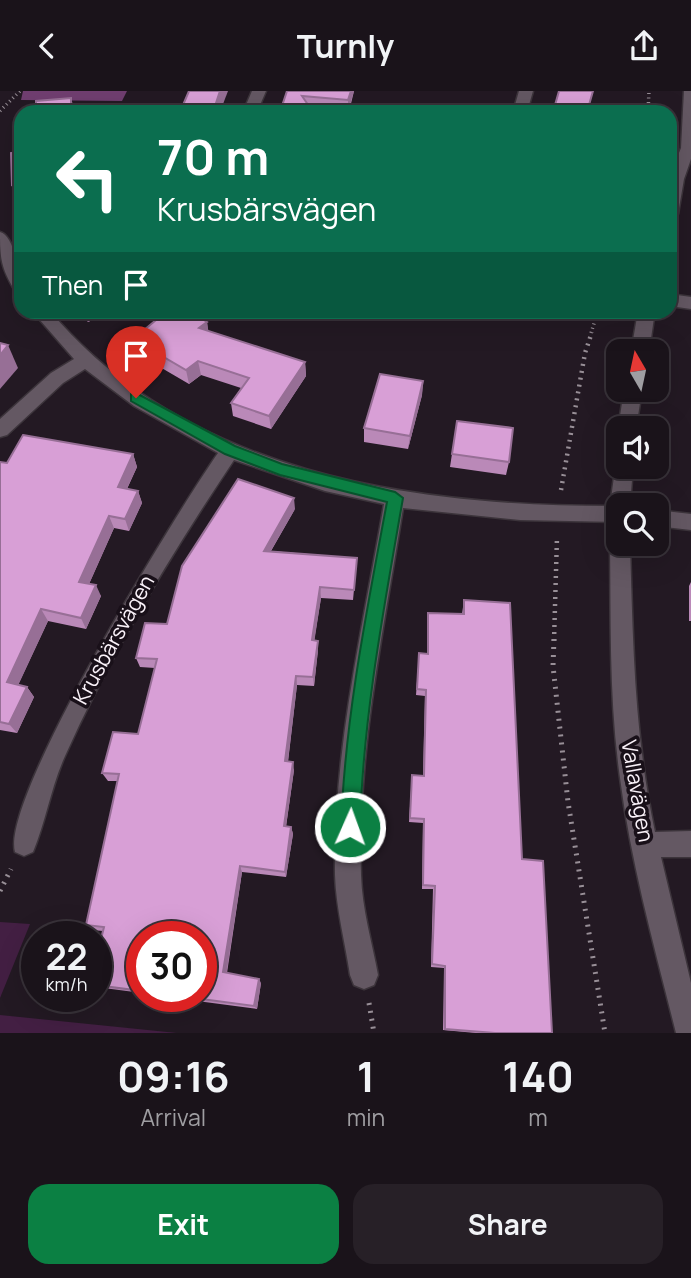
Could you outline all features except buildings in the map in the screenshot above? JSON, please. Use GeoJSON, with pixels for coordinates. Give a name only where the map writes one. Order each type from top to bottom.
{"type":"FeatureCollection","features":[{"type":"Feature","properties":{"kind":"street"},"geometry":{"type":"LineString","coordinates":[[677,177],[690,148],[691,91]]}},
{"type":"Feature","properties":{"kind":"street"},"geometry":{"type":"LineString","coordinates":[[0,237],[6,273]]}},
{"type":"Feature","properties":{"kind":"street"},"geometry":{"type":"LineString","coordinates":[[46,319],[61,339],[85,361],[154,410],[230,450],[280,470],[395,498],[486,512],[606,514]]}},
{"type":"Feature","properties":{"kind":"street"},"geometry":{"type":"LineString","coordinates":[[642,339],[646,319]]}},
{"type":"Feature","properties":{"kind":"street"},"geometry":{"type":"LineString","coordinates":[[0,430],[48,385],[85,361]]}},
{"type":"Feature","properties":{"kind":"street","name":"Krusbärsvägen"},"geometry":{"type":"LineString","coordinates":[[24,843],[29,817],[44,775],[74,711],[146,581],[230,450]]}},
{"type":"Feature","properties":{"kind":"street"},"geometry":{"type":"LineString","coordinates":[[364,975],[348,876],[352,778],[375,613],[395,498]]}},
{"type":"Feature","properties":{"kind":"street"},"geometry":{"type":"LineString","coordinates":[[669,519],[691,522]]}},
{"type":"Feature","properties":{"kind":"street","name":"Vallavägen"},"geometry":{"type":"LineString","coordinates":[[620,556],[623,699],[632,780],[690,1033]]}},
{"type":"Feature","properties":{"kind":"street"},"geometry":{"type":"LineString","coordinates":[[646,845],[691,844]]}},
{"type":"Feature","properties":{"kind":"path"},"geometry":{"type":"LineString","coordinates":[[0,111],[20,91]]}},
{"type":"Feature","properties":{"kind":"path"},"geometry":{"type":"LineString","coordinates":[[596,319],[585,353],[565,460],[558,515],[552,623],[553,666],[572,827],[605,1033]]}},
{"type":"Feature","properties":{"kind":"shaded area"},"geometry":{"type":"Polygon","coordinates":[[[23,91],[127,91],[122,101],[21,100],[23,91]]]}},
{"type":"Feature","properties":{"kind":"shaded area"},"geometry":{"type":"Polygon","coordinates":[[[0,922],[21,923],[21,946],[0,998],[0,922]]]}},
{"type":"Feature","properties":{"kind":"shaded area"},"geometry":{"type":"Polygon","coordinates":[[[0,1015],[177,1033],[0,1033],[0,1015]]]}},
{"type":"Feature","properties":{"kind":"route"},"geometry":{"type":"LineString","coordinates":[[136,398],[230,450],[280,470],[395,498],[375,613],[352,778],[350,827]]}}]}
